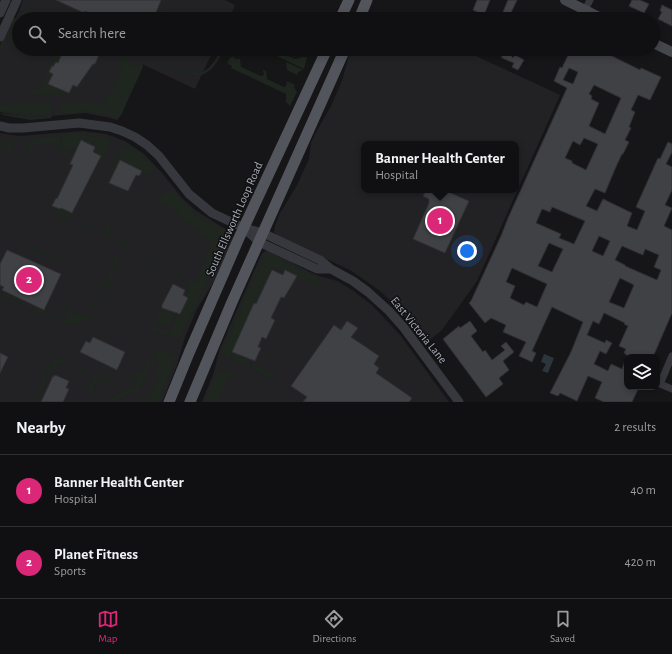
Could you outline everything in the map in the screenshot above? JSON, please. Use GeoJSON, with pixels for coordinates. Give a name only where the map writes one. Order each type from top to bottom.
{"type":"FeatureCollection","features":[{"type":"Feature","properties":{"kind":"main road"},"geometry":{"type":"LineString","coordinates":[[343,12],[349,0]]}},
{"type":"Feature","properties":{"kind":"main road"},"geometry":{"type":"LineString","coordinates":[[362,12],[367,0]]}},
{"type":"Feature","properties":{"kind":"main road"},"geometry":{"type":"LineString","coordinates":[[565,0],[589,12]]}},
{"type":"Feature","properties":{"kind":"main road"},"geometry":{"type":"LineString","coordinates":[[660,46],[672,52]]}},
{"type":"Feature","properties":{"kind":"main road","name":"South Ellsworth Loop Road"},"geometry":{"type":"LineString","coordinates":[[169,402],[244,228],[323,56]]}},
{"type":"Feature","properties":{"kind":"main road"},"geometry":{"type":"LineString","coordinates":[[190,402],[261,237],[342,56]]}},
{"type":"Feature","properties":{"kind":"street"},"geometry":{"type":"LineString","coordinates":[[0,13],[6,0]]}},
{"type":"Feature","properties":{"kind":"street"},"geometry":{"type":"LineString","coordinates":[[0,37],[17,0]]}},
{"type":"Feature","properties":{"kind":"street"},"geometry":{"type":"LineString","coordinates":[[585,10],[590,0]]}},
{"type":"Feature","properties":{"kind":"street","name":"East Victoria Lane"},"geometry":{"type":"LineString","coordinates":[[0,126],[23,128],[78,123],[100,125],[122,131],[135,137],[153,150],[189,194],[212,213],[261,237],[320,260],[331,270],[353,281],[368,292],[389,310],[409,334],[459,402]]}},
{"type":"Feature","properties":{"kind":"street"},"geometry":{"type":"LineString","coordinates":[[672,356],[660,384],[672,389]]}},
{"type":"Feature","properties":{"kind":"shaded area"},"geometry":{"type":"Polygon","coordinates":[[[23,0],[225,0],[235,5],[232,12],[19,12],[23,0]]]}},
{"type":"Feature","properties":{"kind":"shaded area"},"geometry":{"type":"Polygon","coordinates":[[[161,7],[165,9],[164,12],[156,12],[161,7]]]}},
{"type":"Feature","properties":{"kind":"shaded area"},"geometry":{"type":"Polygon","coordinates":[[[12,17],[12,27],[0,56],[0,45],[12,17]]]}},
{"type":"Feature","properties":{"kind":"shaded area"},"geometry":{"type":"Polygon","coordinates":[[[12,26],[12,56],[211,56],[195,89],[142,64],[122,114],[117,120],[85,113],[29,118],[0,112],[0,51],[12,26]]]}},
{"type":"Feature","properties":{"kind":"shaded area"},"geometry":{"type":"Polygon","coordinates":[[[12,34],[12,45],[8,43],[12,34]]]}},
{"type":"Feature","properties":{"kind":"shaded area"},"geometry":{"type":"Polygon","coordinates":[[[55,56],[60,56],[53,67],[51,66],[49,72],[53,74],[48,84],[69,94],[38,95],[30,90],[38,91],[55,56]]]}},
{"type":"Feature","properties":{"kind":"shaded area"},"geometry":{"type":"Polygon","coordinates":[[[126,56],[129,57],[129,64],[139,67],[139,61],[142,63],[143,67],[121,115],[116,118],[85,111],[69,114],[61,112],[61,107],[75,102],[103,104],[118,78],[113,74],[114,73],[119,76],[123,69],[118,66],[118,64],[126,56]]]}},
{"type":"Feature","properties":{"kind":"shaded area"},"geometry":{"type":"Polygon","coordinates":[[[217,56],[220,56],[211,69],[205,74],[198,76],[190,75],[161,63],[162,61],[181,70],[196,73],[203,72],[217,56]]]}},
{"type":"Feature","properties":{"kind":"shaded area"},"geometry":{"type":"Polygon","coordinates":[[[234,56],[235,59],[240,59],[241,67],[261,76],[264,75],[263,70],[266,71],[267,79],[284,87],[286,86],[287,81],[295,85],[294,87],[297,92],[290,106],[286,102],[286,94],[231,68],[232,66],[227,63],[230,58],[234,56]]]}},
{"type":"Feature","properties":{"kind":"shaded area"},"geometry":{"type":"Polygon","coordinates":[[[277,56],[288,56],[295,59],[307,57],[304,69],[277,56]]]}},
{"type":"Feature","properties":{"kind":"shaded area"},"geometry":{"type":"Polygon","coordinates":[[[349,56],[476,56],[560,95],[519,187],[519,141],[361,141],[361,193],[516,193],[477,281],[442,330],[426,343],[398,308],[379,290],[350,270],[279,237],[274,232],[280,213],[296,187],[309,159],[311,143],[315,134],[331,106],[342,81],[349,56]]]}},
{"type":"Feature","properties":{"kind":"shaded area"},"geometry":{"type":"Polygon","coordinates":[[[286,62],[303,70],[298,72],[297,75],[287,70],[286,62]]]}},
{"type":"Feature","properties":{"kind":"shaded area"},"geometry":{"type":"Polygon","coordinates":[[[47,102],[52,105],[53,112],[48,114],[34,115],[0,111],[0,105],[47,102]]]}},
{"type":"Feature","properties":{"kind":"shaded area"},"geometry":{"type":"Polygon","coordinates":[[[0,113],[34,117],[53,114],[51,118],[30,120],[3,115],[0,113]]]}},
{"type":"Feature","properties":{"kind":"shaded area"},"geometry":{"type":"Polygon","coordinates":[[[82,131],[106,134],[125,141],[144,154],[183,199],[195,210],[230,232],[232,241],[214,281],[197,309],[185,337],[177,365],[162,402],[0,402],[0,133],[19,136],[82,131]]]}},
{"type":"Feature","properties":{"kind":"shaded area"},"geometry":{"type":"Polygon","coordinates":[[[72,133],[107,137],[109,142],[111,142],[104,158],[93,152],[95,147],[82,141],[77,150],[72,148],[70,152],[62,148],[61,135],[72,133]]]}},
{"type":"Feature","properties":{"kind":"shaded area"},"geometry":{"type":"Polygon","coordinates":[[[59,135],[61,149],[72,154],[71,161],[69,160],[70,157],[58,151],[57,143],[32,145],[32,151],[28,151],[27,149],[28,140],[59,135]]]}},
{"type":"Feature","properties":{"kind":"shaded area"},"geometry":{"type":"Polygon","coordinates":[[[0,137],[13,141],[14,145],[11,151],[5,149],[4,152],[2,151],[4,146],[6,147],[7,145],[5,142],[0,141],[0,137]]]}},
{"type":"Feature","properties":{"kind":"shaded area"},"geometry":{"type":"Polygon","coordinates":[[[128,145],[139,152],[155,169],[147,176],[141,171],[120,160],[107,182],[106,181],[122,148],[128,145]]]}},
{"type":"Feature","properties":{"kind":"shaded area"},"geometry":{"type":"Polygon","coordinates":[[[169,190],[176,194],[196,216],[227,232],[230,239],[226,243],[181,336],[176,338],[151,330],[154,325],[165,331],[171,330],[190,289],[190,284],[187,281],[136,256],[134,253],[195,283],[211,247],[207,237],[204,234],[184,221],[174,209],[158,201],[162,195],[169,190]]]}},
{"type":"Feature","properties":{"kind":"shaded area"},"geometry":{"type":"Polygon","coordinates":[[[43,206],[59,212],[61,209],[71,213],[69,218],[66,215],[63,218],[61,215],[58,217],[58,220],[56,219],[58,214],[44,208],[41,212],[43,206]]]}},
{"type":"Feature","properties":{"kind":"shaded area"},"geometry":{"type":"Polygon","coordinates":[[[89,218],[88,225],[105,233],[107,227],[109,227],[111,228],[108,234],[125,242],[127,238],[129,238],[125,249],[122,248],[124,244],[107,236],[105,241],[102,240],[104,235],[87,227],[83,232],[89,218]]]}},
{"type":"Feature","properties":{"kind":"shaded area"},"geometry":{"type":"Polygon","coordinates":[[[26,243],[54,256],[57,251],[60,252],[55,260],[25,246],[26,243]]]}},
{"type":"Feature","properties":{"kind":"shaded area"},"geometry":{"type":"Polygon","coordinates":[[[266,250],[277,252],[298,266],[316,275],[337,281],[372,305],[400,335],[449,402],[202,402],[213,375],[220,349],[261,255],[266,250]]]}},
{"type":"Feature","properties":{"kind":"shaded area"},"geometry":{"type":"Polygon","coordinates":[[[270,252],[297,269],[316,277],[318,283],[320,283],[319,288],[285,270],[284,272],[272,267],[229,358],[224,355],[222,350],[248,290],[259,271],[264,255],[270,252]]]}},
{"type":"Feature","properties":{"kind":"shaded area"},"geometry":{"type":"Polygon","coordinates":[[[111,256],[118,259],[119,263],[96,308],[89,303],[96,304],[104,287],[98,284],[99,282],[105,284],[116,261],[111,258],[111,256]]]}},
{"type":"Feature","properties":{"kind":"shaded area"},"geometry":{"type":"Polygon","coordinates":[[[259,261],[257,270],[225,337],[259,261]]]}},
{"type":"Feature","properties":{"kind":"shaded area"},"geometry":{"type":"Polygon","coordinates":[[[3,292],[47,313],[48,311],[53,315],[51,318],[2,294],[3,292]]]}},
{"type":"Feature","properties":{"kind":"shaded area"},"geometry":{"type":"Polygon","coordinates":[[[67,303],[69,304],[67,309],[84,317],[87,312],[92,316],[76,325],[66,325],[62,323],[59,319],[61,316],[67,318],[69,312],[64,310],[67,303]]]}},
{"type":"Feature","properties":{"kind":"shaded area"},"geometry":{"type":"Polygon","coordinates":[[[160,310],[166,313],[168,310],[175,312],[170,322],[166,325],[155,322],[160,310]]]}},
{"type":"Feature","properties":{"kind":"shaded area"},"geometry":{"type":"Polygon","coordinates":[[[152,348],[158,351],[162,350],[173,355],[176,361],[165,382],[159,402],[147,402],[159,378],[155,375],[158,367],[158,359],[152,351],[152,348]]]}},
{"type":"Feature","properties":{"kind":"shaded area"},"geometry":{"type":"Polygon","coordinates":[[[51,351],[57,353],[55,359],[58,361],[62,356],[66,359],[64,363],[80,371],[84,366],[81,373],[66,366],[55,366],[52,369],[36,402],[27,401],[29,399],[33,401],[44,379],[39,374],[41,373],[46,375],[55,356],[50,353],[51,351]]]}},
{"type":"Feature","properties":{"kind":"shaded area"},"geometry":{"type":"Polygon","coordinates":[[[234,353],[246,359],[251,366],[250,369],[231,359],[234,353]]]}},
{"type":"Feature","properties":{"kind":"shaded area"},"geometry":{"type":"Polygon","coordinates":[[[544,354],[554,358],[548,373],[542,371],[546,364],[541,362],[544,354]]]}},
{"type":"Feature","properties":{"kind":"shaded area"},"geometry":{"type":"Polygon","coordinates":[[[145,361],[151,361],[150,365],[139,389],[113,402],[104,402],[109,400],[107,394],[109,393],[112,398],[137,383],[134,378],[133,371],[135,370],[138,374],[147,367],[145,361]]]}},
{"type":"Feature","properties":{"kind":"shaded area"},"geometry":{"type":"Polygon","coordinates":[[[254,363],[262,366],[261,368],[271,373],[275,370],[272,373],[274,376],[277,375],[276,378],[271,379],[251,370],[254,363]]]}},
{"type":"Feature","properties":{"kind":"shaded area"},"geometry":{"type":"Polygon","coordinates":[[[221,369],[235,375],[234,378],[229,377],[217,402],[205,402],[216,374],[221,372],[221,369]]]}},
{"type":"Feature","properties":{"kind":"shaded area"},"geometry":{"type":"Polygon","coordinates":[[[95,374],[99,374],[96,379],[99,380],[103,375],[112,381],[108,384],[105,379],[92,386],[94,391],[92,393],[86,390],[95,374]]]}},
{"type":"Feature","properties":{"kind":"building"},"geometry":{"type":"Polygon","coordinates":[[[56,0],[161,0],[156,12],[82,12],[56,0]]]}},
{"type":"Feature","properties":{"kind":"building"},"geometry":{"type":"Polygon","coordinates":[[[477,0],[490,0],[485,12],[477,12],[473,10],[477,0]]]}},
{"type":"Feature","properties":{"kind":"building"},"geometry":{"type":"Polygon","coordinates":[[[508,0],[517,0],[511,12],[503,12],[508,0]]]}},
{"type":"Feature","properties":{"kind":"building"},"geometry":{"type":"Polygon","coordinates":[[[632,0],[640,0],[649,4],[645,12],[629,6],[632,0]]]}},
{"type":"Feature","properties":{"kind":"building"},"geometry":{"type":"Polygon","coordinates":[[[662,5],[672,10],[672,26],[660,20],[662,12],[660,11],[662,5]]]}},
{"type":"Feature","properties":{"kind":"building"},"geometry":{"type":"Polygon","coordinates":[[[61,56],[99,56],[95,64],[93,64],[77,87],[73,85],[69,93],[48,84],[53,74],[49,72],[56,62],[58,63],[61,56]]]}},
{"type":"Feature","properties":{"kind":"building"},"geometry":{"type":"Polygon","coordinates":[[[502,56],[511,56],[513,58],[517,56],[524,60],[518,70],[512,67],[514,63],[502,58],[502,56]]]}},
{"type":"Feature","properties":{"kind":"building"},"geometry":{"type":"Polygon","coordinates":[[[568,56],[612,56],[640,70],[641,68],[661,77],[650,100],[638,95],[631,110],[635,112],[629,127],[631,128],[625,140],[629,142],[622,154],[605,193],[595,189],[586,206],[597,211],[603,199],[632,213],[627,226],[637,230],[645,211],[636,207],[658,158],[660,159],[668,142],[672,144],[672,152],[666,164],[672,167],[672,190],[665,205],[672,208],[664,226],[672,230],[672,313],[654,354],[624,353],[626,349],[619,346],[628,326],[624,324],[625,323],[604,313],[599,324],[593,321],[587,335],[605,343],[606,340],[612,343],[606,354],[600,351],[594,364],[608,371],[611,364],[622,369],[624,363],[624,390],[638,390],[632,402],[604,402],[595,398],[602,382],[588,376],[577,401],[560,393],[558,396],[550,393],[571,352],[583,322],[552,307],[532,351],[536,353],[532,362],[519,356],[526,342],[503,332],[506,325],[491,318],[485,323],[469,303],[501,236],[567,88],[554,81],[560,67],[562,68],[568,56]],[[569,68],[563,80],[573,84],[578,72],[569,68]],[[594,85],[589,94],[592,96],[591,99],[599,103],[589,126],[605,134],[621,98],[594,85]],[[584,138],[580,145],[573,141],[565,158],[586,170],[598,144],[584,138]],[[552,207],[550,212],[542,209],[536,223],[561,234],[559,238],[574,244],[585,221],[552,207]],[[599,236],[592,251],[603,256],[610,241],[599,236]],[[549,243],[538,266],[552,272],[563,249],[549,243]],[[622,246],[615,260],[657,280],[661,270],[654,267],[659,255],[645,249],[643,255],[622,246]],[[512,268],[506,282],[515,286],[510,298],[524,305],[526,302],[537,307],[547,284],[512,268]],[[620,278],[609,302],[624,308],[634,285],[620,278]]]}},
{"type":"Feature","properties":{"kind":"building"},"geometry":{"type":"Polygon","coordinates":[[[81,140],[95,147],[93,152],[101,156],[72,213],[52,206],[56,198],[57,199],[73,165],[70,164],[81,140]]]}},
{"type":"Feature","properties":{"kind":"building"},"geometry":{"type":"Polygon","coordinates":[[[120,160],[142,171],[139,176],[136,175],[128,191],[109,183],[120,160]]]}},
{"type":"Feature","properties":{"kind":"building"},"geometry":{"type":"Polygon","coordinates":[[[424,193],[451,193],[469,201],[445,253],[413,239],[429,203],[429,199],[423,196],[424,193]]]}},
{"type":"Feature","properties":{"kind":"building"},"geometry":{"type":"Polygon","coordinates":[[[7,250],[61,274],[44,310],[2,290],[4,287],[0,285],[0,264],[7,250]]]}},
{"type":"Feature","properties":{"kind":"building"},"geometry":{"type":"Polygon","coordinates":[[[272,270],[283,275],[285,270],[297,276],[284,298],[281,297],[271,318],[275,320],[266,339],[262,337],[258,347],[261,348],[255,361],[232,352],[254,303],[256,304],[272,270]]]}},
{"type":"Feature","properties":{"kind":"building"},"geometry":{"type":"Polygon","coordinates":[[[173,284],[185,290],[183,295],[188,298],[180,314],[162,308],[162,305],[173,284]]]}},
{"type":"Feature","properties":{"kind":"building"},"geometry":{"type":"Polygon","coordinates":[[[347,321],[358,328],[351,337],[379,356],[374,364],[379,368],[376,373],[412,398],[409,402],[303,402],[307,397],[291,386],[334,325],[341,330],[347,321]]]}},
{"type":"Feature","properties":{"kind":"building"},"geometry":{"type":"Polygon","coordinates":[[[470,321],[477,331],[471,336],[483,352],[485,350],[492,360],[505,350],[501,346],[506,342],[514,352],[503,361],[509,370],[499,378],[503,384],[486,397],[443,339],[459,326],[460,328],[470,321]]]}},
{"type":"Feature","properties":{"kind":"building"},"geometry":{"type":"Polygon","coordinates":[[[93,337],[125,352],[117,370],[80,352],[86,341],[90,343],[93,337]]]}},
{"type":"Feature","properties":{"kind":"building"},"geometry":{"type":"Polygon","coordinates":[[[0,353],[8,357],[0,373],[0,353]]]}},
{"type":"Feature","properties":{"kind":"building"},"geometry":{"type":"Polygon","coordinates":[[[55,375],[69,381],[66,388],[69,389],[63,402],[41,402],[53,376],[54,377],[55,375]]]}},
{"type":"Feature","properties":{"kind":"place","name":"Banner Health Center"},"geometry":{"type":"Point","coordinates":[440,221]}},
{"type":"Feature","properties":{"kind":"place","name":"Planet Fitness"},"geometry":{"type":"Point","coordinates":[29,280]}}]}
